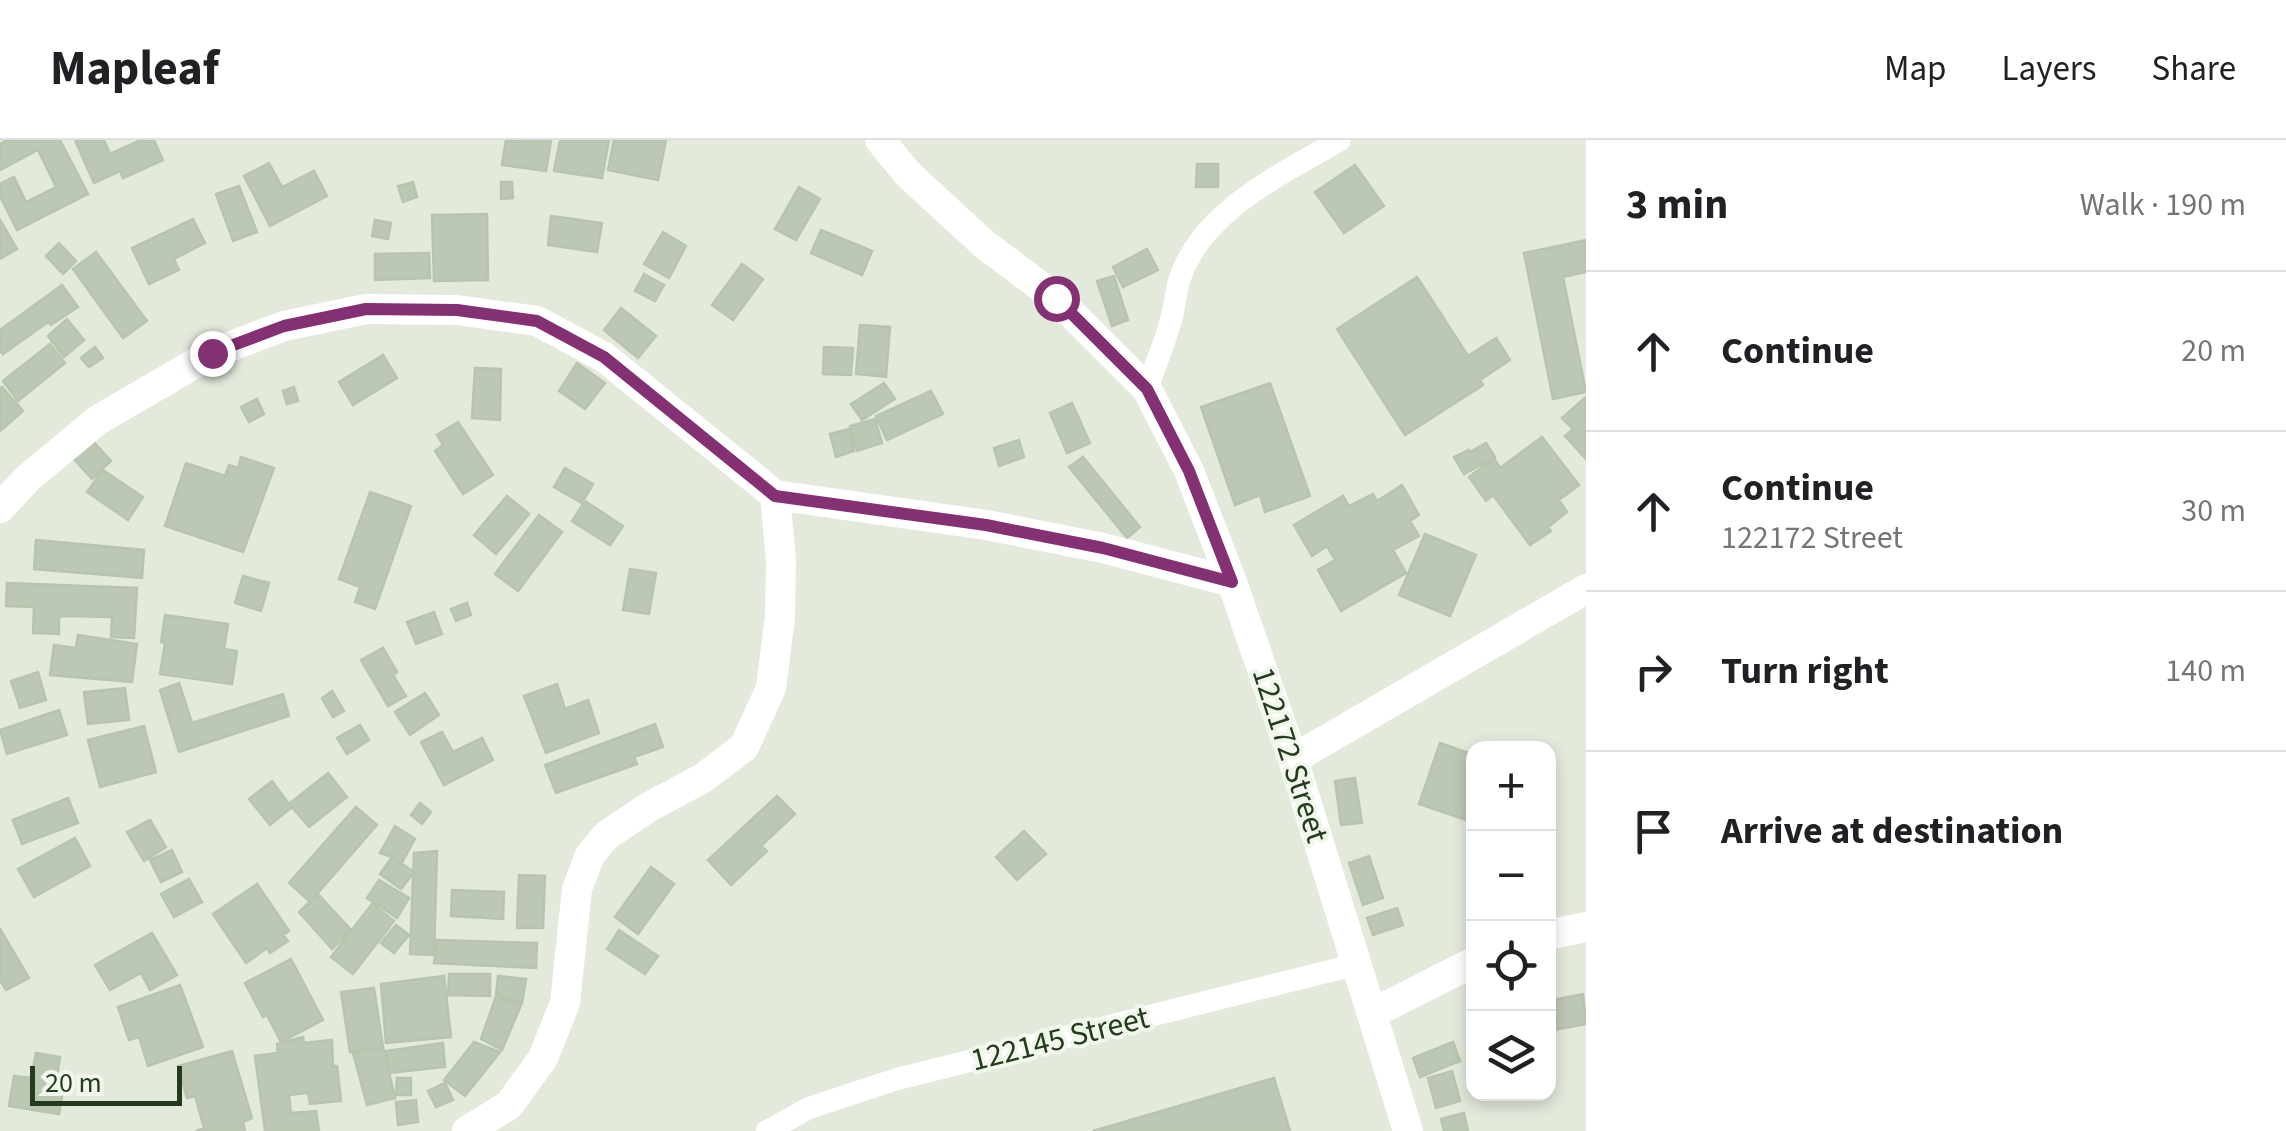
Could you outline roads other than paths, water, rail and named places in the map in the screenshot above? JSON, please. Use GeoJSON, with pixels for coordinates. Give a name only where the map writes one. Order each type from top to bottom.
{"type":"FeatureCollection","features":[{"type":"Feature","properties":{"kind":"street","name":"122172 Street"},"geometry":{"type":"LineString","coordinates":[[880,140],[908,174],[984,244],[1056,298],[1147,389],[1189,471],[1232,582],[1293,759],[1408,1131]]}},
{"type":"Feature","properties":{"kind":"street"},"geometry":{"type":"LineString","coordinates":[[0,508],[28,478],[98,420],[212,353],[284,326],[366,309],[457,310],[537,321],[604,357],[775,496],[986,525],[1103,548],[1232,582]]}},
{"type":"Feature","properties":{"kind":"street"},"geometry":{"type":"LineString","coordinates":[[467,1131],[510,1105],[543,1058],[565,1003],[577,889],[590,855],[608,835],[703,778],[744,747],[771,688],[778,635],[780,560],[775,496]]}},
{"type":"Feature","properties":{"kind":"street"},"geometry":{"type":"LineString","coordinates":[[1293,759],[1586,588]]}},
{"type":"Feature","properties":{"kind":"street"},"geometry":{"type":"LineString","coordinates":[[1556,933],[1586,927]]}},
{"type":"Feature","properties":{"kind":"street"},"geometry":{"type":"LineString","coordinates":[[1373,1013],[1466,966]]}},
{"type":"Feature","properties":{"kind":"lane"},"geometry":{"type":"LineString","coordinates":[[1147,389],[1172,318],[1180,278],[1195,248],[1224,216],[1251,195],[1340,140]]}},
{"type":"Feature","properties":{"kind":"lane","name":"122145 Street"},"geometry":{"type":"LineString","coordinates":[[767,1131],[809,1108],[897,1079],[1358,964]]}}]}
